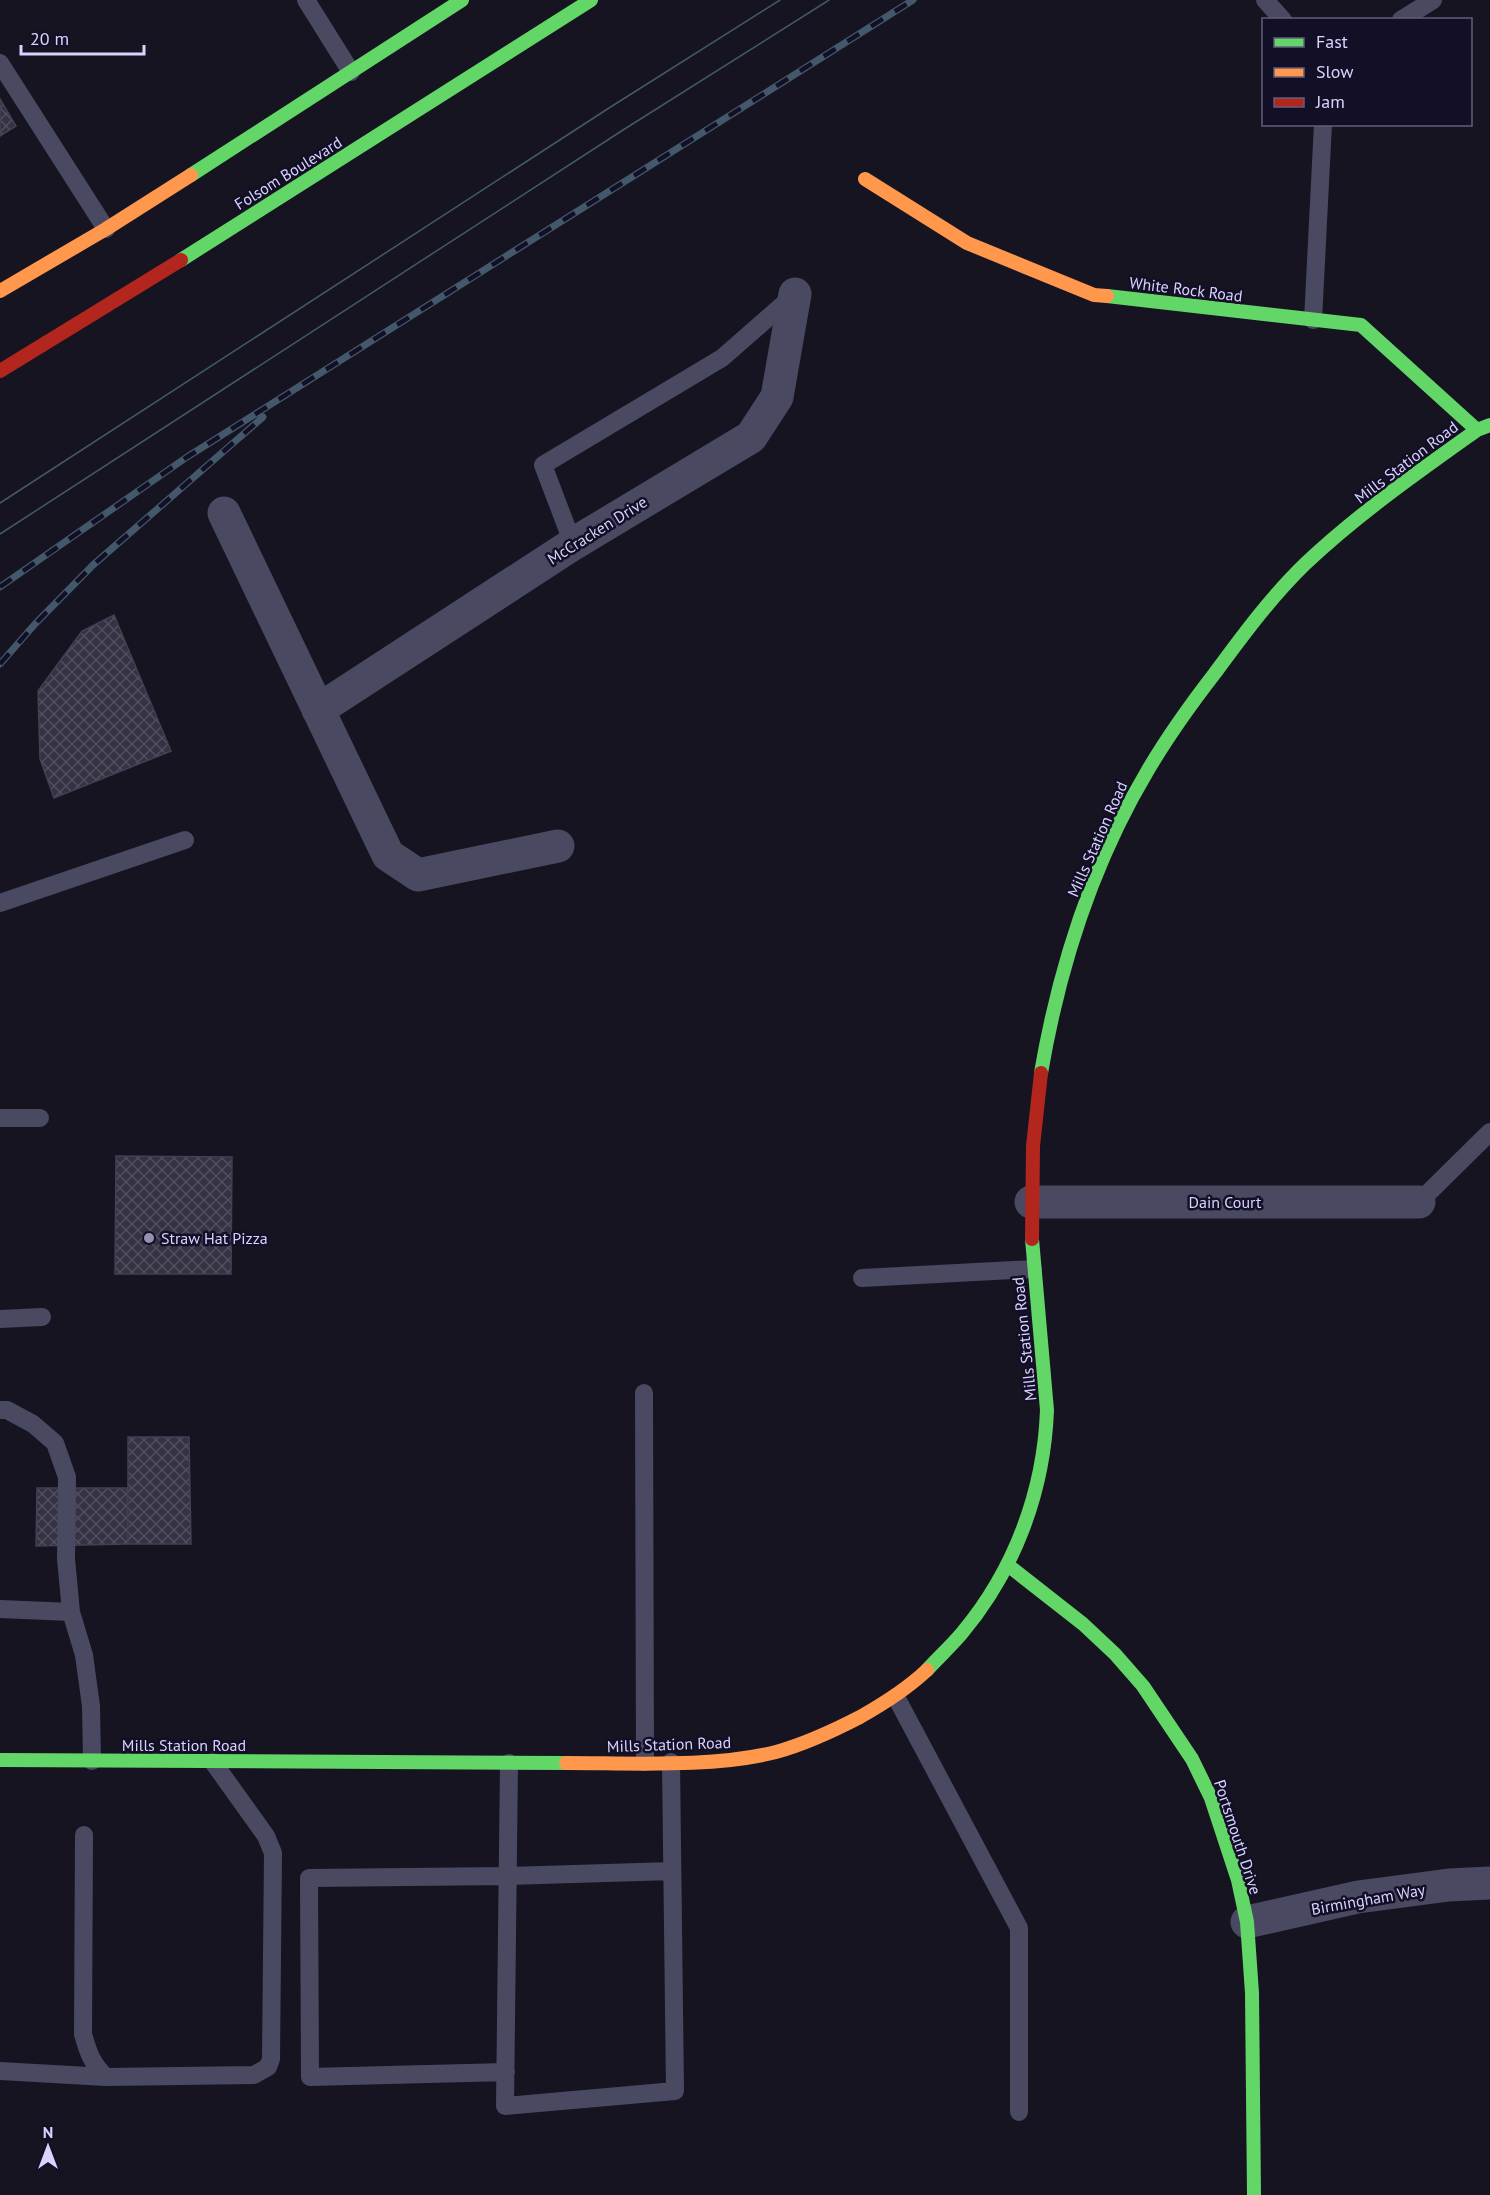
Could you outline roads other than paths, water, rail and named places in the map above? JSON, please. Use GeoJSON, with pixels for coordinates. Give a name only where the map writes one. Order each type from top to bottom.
{"type":"FeatureCollection","features":[{"type":"Feature","properties":{"kind":"street"},"geometry":{"type":"LineString","coordinates":[[0,291],[106,229],[462,0]]}},
{"type":"Feature","properties":{"kind":"street","name":"Folsom Boulevard"},"geometry":{"type":"LineString","coordinates":[[0,372],[164,271],[591,0]]}},
{"type":"Feature","properties":{"kind":"street","name":"White Rock Road"},"geometry":{"type":"LineString","coordinates":[[865,179],[967,243],[1094,295],[1361,326],[1483,427]]}},
{"type":"Feature","properties":{"kind":"street","name":"McCracken Drive"},"geometry":{"type":"LineString","coordinates":[[318,710],[573,544],[752,437],[777,398],[795,294]]}},
{"type":"Feature","properties":{"kind":"street","name":"Mills Station Road"},"geometry":{"type":"LineString","coordinates":[[0,1760],[509,1763],[733,1760],[777,1751],[818,1738],[896,1697],[930,1668],[960,1637],[1009,1566],[1027,1524],[1038,1481],[1045,1438],[1047,1394],[1044,1350],[1033,1269],[1032,1150],[1042,1062],[1062,975],[1090,890],[1127,809],[1148,770],[1198,695],[1251,624],[1315,554],[1384,498],[1483,427]]}},
{"type":"Feature","properties":{"kind":"street"},"geometry":{"type":"LineString","coordinates":[[224,513],[388,855],[418,875],[558,846]]}},
{"type":"Feature","properties":{"kind":"street","name":"Dain Court"},"geometry":{"type":"LineString","coordinates":[[1031,1202],[1419,1202]]}},
{"type":"Feature","properties":{"kind":"street","name":"Portsmouth Drive"},"geometry":{"type":"LineString","coordinates":[[1009,1566],[1083,1624],[1115,1654],[1143,1686],[1192,1759],[1211,1798],[1238,1880],[1247,1922],[1252,1993],[1254,2195]]}},
{"type":"Feature","properties":{"kind":"street","name":"Birmingham Way"},"geometry":{"type":"LineString","coordinates":[[1247,1922],[1358,1898],[1449,1885],[1490,1883]]}},
{"type":"Feature","properties":{"kind":"lane"},"geometry":{"type":"LineString","coordinates":[[306,0],[351,72]]}},
{"type":"Feature","properties":{"kind":"lane"},"geometry":{"type":"LineString","coordinates":[[1265,0],[1281,18]]}},
{"type":"Feature","properties":{"kind":"lane"},"geometry":{"type":"LineString","coordinates":[[1404,18],[1433,0]]}},
{"type":"Feature","properties":{"kind":"lane"},"geometry":{"type":"LineString","coordinates":[[0,63],[106,229]]}},
{"type":"Feature","properties":{"kind":"lane"},"geometry":{"type":"LineString","coordinates":[[1313,320],[1323,126]]}},
{"type":"Feature","properties":{"kind":"lane"},"geometry":{"type":"LineString","coordinates":[[573,544],[543,465],[722,358],[795,294]]}},
{"type":"Feature","properties":{"kind":"lane"},"geometry":{"type":"LineString","coordinates":[[0,903],[185,840]]}},
{"type":"Feature","properties":{"kind":"lane"},"geometry":{"type":"LineString","coordinates":[[0,1118],[40,1118]]}},
{"type":"Feature","properties":{"kind":"lane"},"geometry":{"type":"LineString","coordinates":[[1419,1202],[1490,1132]]}},
{"type":"Feature","properties":{"kind":"lane"},"geometry":{"type":"LineString","coordinates":[[862,1278],[1033,1269]]}},
{"type":"Feature","properties":{"kind":"lane"},"geometry":{"type":"LineString","coordinates":[[0,1319],[42,1317]]}},
{"type":"Feature","properties":{"kind":"lane"},"geometry":{"type":"LineString","coordinates":[[644,1393],[645,1762]]}},
{"type":"Feature","properties":{"kind":"lane"},"geometry":{"type":"LineString","coordinates":[[0,1410],[7,1410],[33,1424],[55,1443],[67,1477],[66,1560],[71,1612],[84,1655],[91,1706],[92,1761]]}},
{"type":"Feature","properties":{"kind":"lane"},"geometry":{"type":"LineString","coordinates":[[0,1610],[71,1612]]}},
{"type":"Feature","properties":{"kind":"lane"},"geometry":{"type":"LineString","coordinates":[[896,1697],[1019,1928],[1019,2112]]}},
{"type":"Feature","properties":{"kind":"lane"},"geometry":{"type":"LineString","coordinates":[[0,2071],[106,2077],[254,2075],[268,2067],[272,2059],[273,1853],[266,1836],[213,1762]]}},
{"type":"Feature","properties":{"kind":"lane"},"geometry":{"type":"LineString","coordinates":[[509,1763],[505,2106],[675,2091],[671,1762]]}},
{"type":"Feature","properties":{"kind":"lane"},"geometry":{"type":"LineString","coordinates":[[84,1835],[83,2034],[89,2056],[106,2077]]}},
{"type":"Feature","properties":{"kind":"lane"},"geometry":{"type":"LineString","coordinates":[[506,2072],[310,2077],[309,1878],[507,1876],[672,1871]]}},
{"type":"Feature","properties":{"kind":"tram line"},"geometry":{"type":"LineString","coordinates":[[0,503],[609,108],[780,0]]}},
{"type":"Feature","properties":{"kind":"tram line"},"geometry":{"type":"LineString","coordinates":[[0,534],[623,130],[829,0]]}},
{"type":"Feature","properties":{"kind":"railway"},"geometry":{"type":"LineString","coordinates":[[0,587],[187,457],[913,0]]}},
{"type":"Feature","properties":{"kind":"railway"},"geometry":{"type":"LineString","coordinates":[[0,664],[35,624],[93,565],[263,417]]}},
{"type":"Feature","properties":{"kind":"place","name":"Straw Hat Pizza"},"geometry":{"type":"Point","coordinates":[149,1238]}}]}
